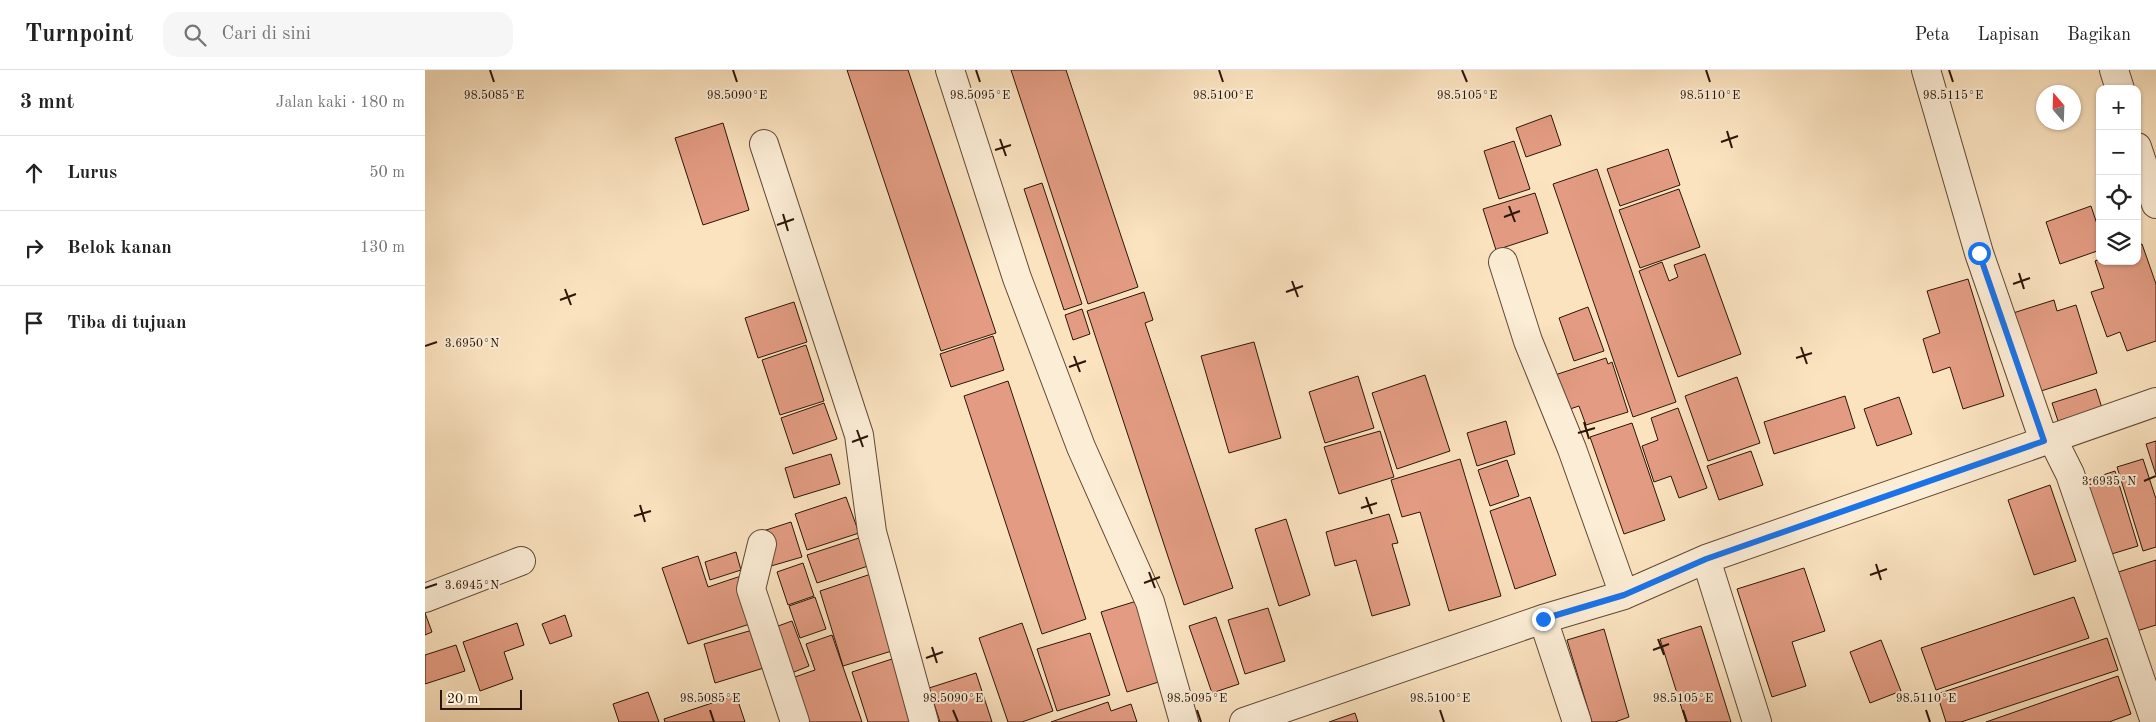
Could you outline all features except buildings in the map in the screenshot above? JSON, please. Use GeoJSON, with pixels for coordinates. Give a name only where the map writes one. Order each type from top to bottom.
{"type":"FeatureCollection","features":[{"type":"Feature","properties":{"kind":"street"},"geometry":{"type":"LineString","coordinates":[[950,70],[1027,305],[1081,447],[1150,602],[1184,722]]}},
{"type":"Feature","properties":{"kind":"street"},"geometry":{"type":"LineString","coordinates":[[1926,70],[1979,253],[2048,440],[2069,474],[2155,722]]}},
{"type":"Feature","properties":{"kind":"street"},"geometry":{"type":"LineString","coordinates":[[2114,70],[2119,85]]}},
{"type":"Feature","properties":{"kind":"street"},"geometry":{"type":"LineString","coordinates":[[764,144],[859,436],[872,532],[924,722]]}},
{"type":"Feature","properties":{"kind":"street"},"geometry":{"type":"LineString","coordinates":[[2141,159],[2156,204]]}},
{"type":"Feature","properties":{"kind":"street"},"geometry":{"type":"LineString","coordinates":[[1503,262],[1528,341],[1572,449],[1624,595]]}},
{"type":"Feature","properties":{"kind":"street"},"geometry":{"type":"LineString","coordinates":[[1250,721],[1543,619],[1624,595],[1706,559],[2156,402]]}},
{"type":"Feature","properties":{"kind":"street"},"geometry":{"type":"LineString","coordinates":[[762,544],[751,582],[753,596],[795,722]]}},
{"type":"Feature","properties":{"kind":"street"},"geometry":{"type":"LineString","coordinates":[[1706,559],[1757,722]]}},
{"type":"Feature","properties":{"kind":"street"},"geometry":{"type":"LineString","coordinates":[[425,598],[521,561]]}},
{"type":"Feature","properties":{"kind":"street"},"geometry":{"type":"LineString","coordinates":[[1543,619],[1577,722]]}},
{"type":"Feature","properties":{"kind":"route"},"geometry":{"type":"LineString","coordinates":[[1543,619],[1624,595],[1706,559],[2044,441],[1979,253]]}}]}
